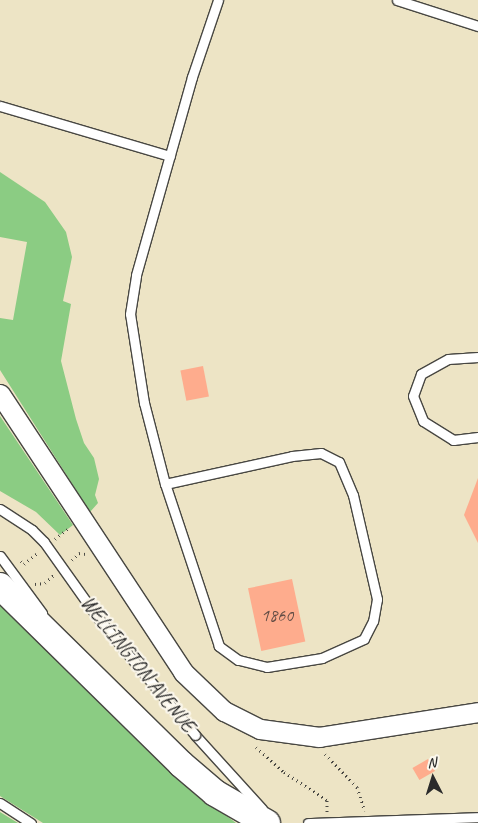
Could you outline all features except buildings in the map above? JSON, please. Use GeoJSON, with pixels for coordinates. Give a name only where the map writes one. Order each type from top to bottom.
{"type":"FeatureCollection","features":[{"type":"Feature","properties":{"kind":"main road","name":"WELLINGTON AVENUE"},"geometry":{"type":"LineString","coordinates":[[0,586],[181,764],[216,793],[267,823]]}},
{"type":"Feature","properties":{"kind":"street"},"geometry":{"type":"LineString","coordinates":[[0,394],[183,672],[211,701],[243,722],[260,729],[300,737],[343,735],[478,712]]}},
{"type":"Feature","properties":{"kind":"lane"},"geometry":{"type":"LineString","coordinates":[[165,484],[292,456],[322,454],[339,462],[351,487],[377,599],[374,621],[364,639],[336,653],[287,665],[267,667],[227,655],[213,635],[165,484],[144,403],[130,314],[147,226],[218,0]]}},
{"type":"Feature","properties":{"kind":"lane"},"geometry":{"type":"LineString","coordinates":[[397,0],[478,26]]}},
{"type":"Feature","properties":{"kind":"lane"},"geometry":{"type":"LineString","coordinates":[[0,106],[170,156]]}},
{"type":"Feature","properties":{"kind":"lane"},"geometry":{"type":"LineString","coordinates":[[478,357],[448,359],[421,374],[413,396],[423,421],[453,440],[478,437]]}},
{"type":"Feature","properties":{"kind":"lane","name":"WELLINGTON AVENUE"},"geometry":{"type":"LineString","coordinates":[[0,509],[32,530],[44,542],[98,618],[195,736],[273,823]]}},
{"type":"Feature","properties":{"kind":"lane","name":"WELLINGTON AVENUE"},"geometry":{"type":"LineString","coordinates":[[0,556],[34,599],[67,653]]}},
{"type":"Feature","properties":{"kind":"lane"},"geometry":{"type":"LineString","coordinates":[[0,803],[31,823]]}},
{"type":"Feature","properties":{"kind":"lane"},"geometry":{"type":"LineString","coordinates":[[308,823],[478,817]]}},
{"type":"Feature","properties":{"kind":"path"},"geometry":{"type":"LineString","coordinates":[[300,737],[325,754],[357,787],[369,821]]}},
{"type":"Feature","properties":{"kind":"green space"},"geometry":{"type":"Polygon","coordinates":[[[0,172],[45,202],[66,232],[72,257],[63,301],[71,304],[61,361],[76,419],[84,443],[94,458],[99,479],[95,495],[98,503],[90,512],[0,370],[0,318],[13,320],[27,242],[0,237],[0,172]]]}},
{"type":"Feature","properties":{"kind":"green space"},"geometry":{"type":"Polygon","coordinates":[[[0,416],[73,525],[60,535],[36,512],[0,491],[0,416]]]}},
{"type":"Feature","properties":{"kind":"green space"},"geometry":{"type":"Polygon","coordinates":[[[0,596],[219,810],[236,823],[43,823],[0,796],[0,596]]]}},
{"type":"Feature","properties":{"kind":"green space"},"geometry":{"type":"Polygon","coordinates":[[[0,812],[18,823],[0,823],[0,812]]]}}]}
